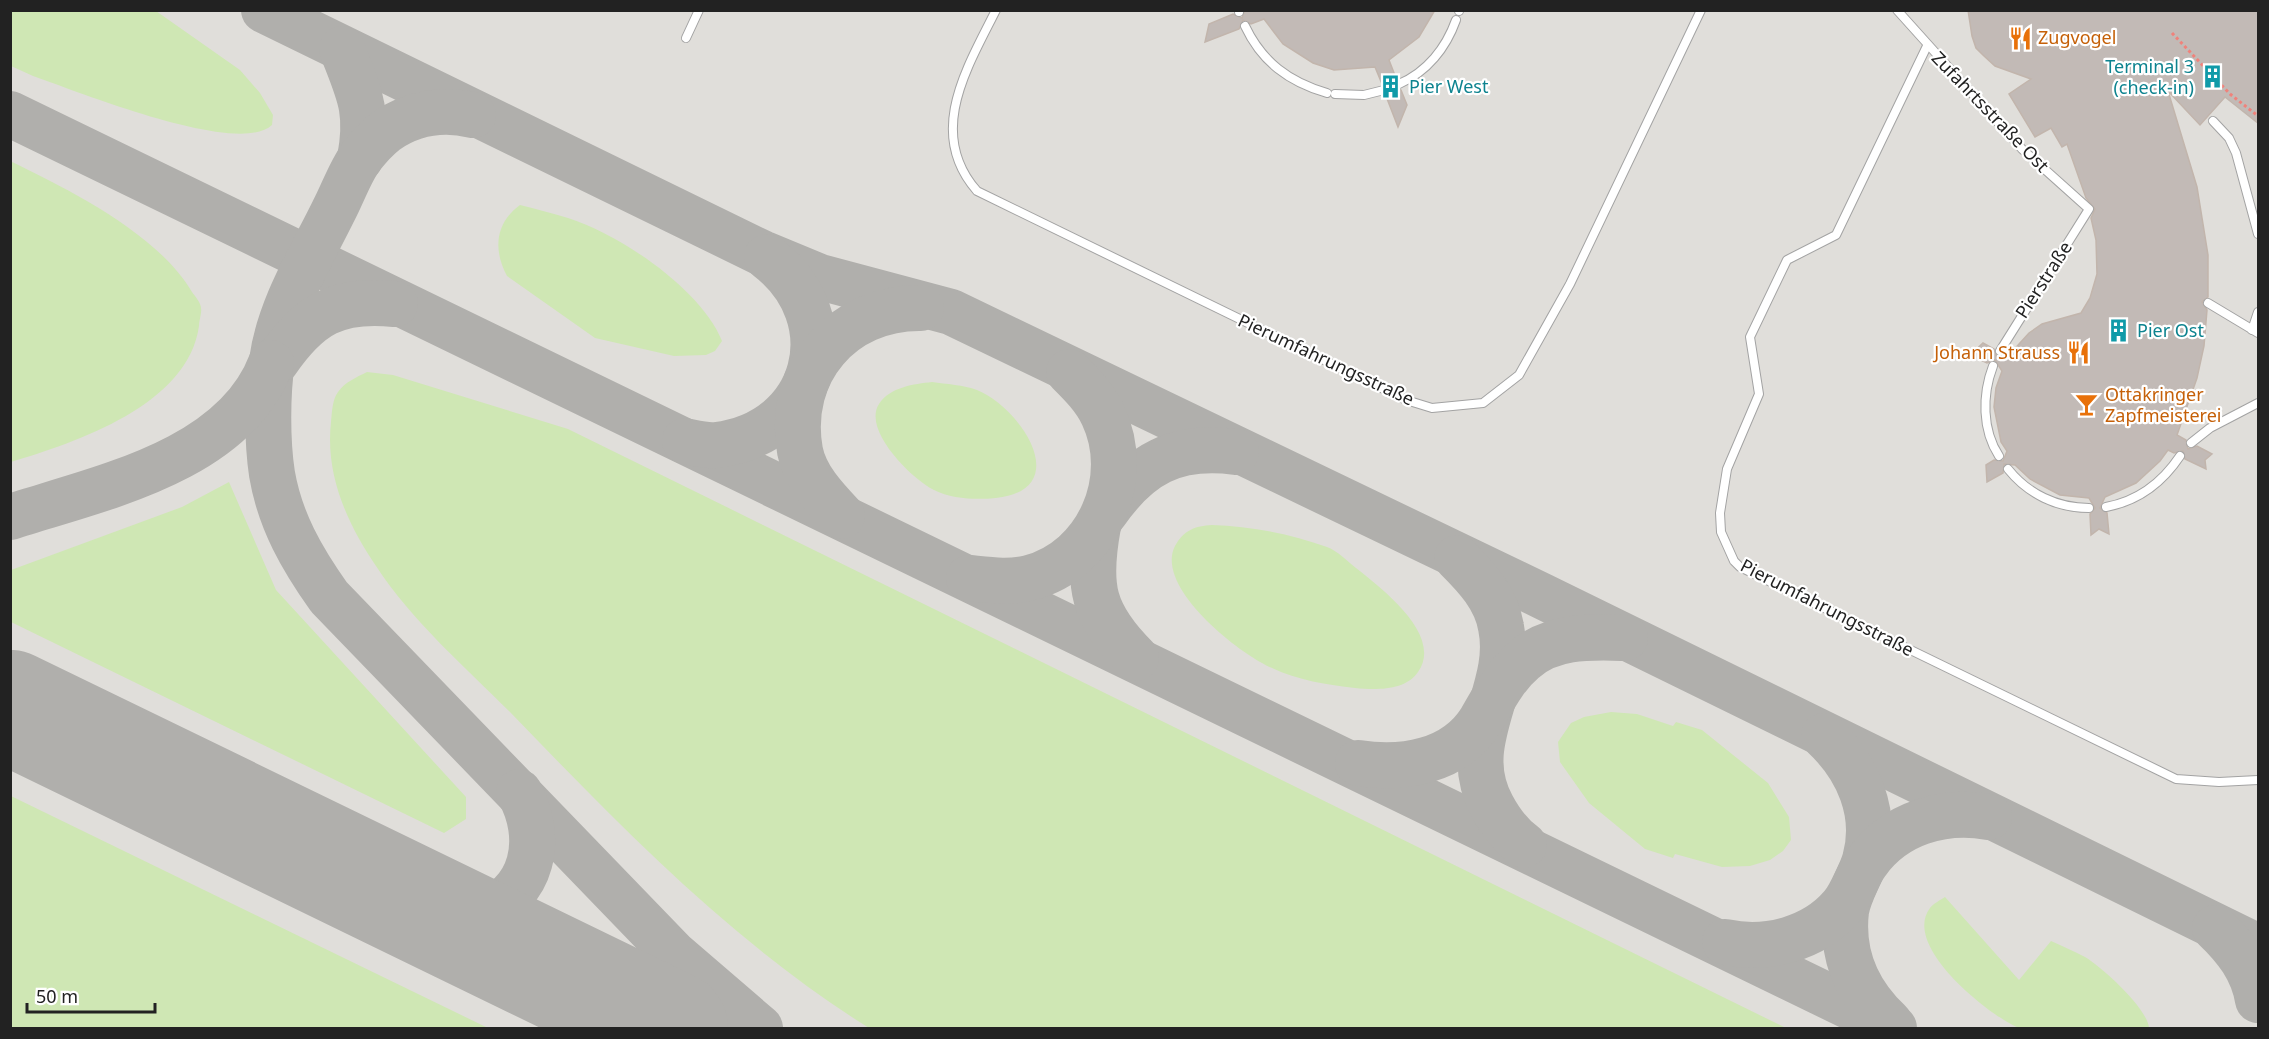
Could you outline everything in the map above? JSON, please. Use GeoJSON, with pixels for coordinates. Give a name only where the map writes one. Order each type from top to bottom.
{"type":"FeatureCollection","features":[{"type":"Feature","properties":{"kind":"lane"},"geometry":{"type":"LineString","coordinates":[[686,38],[699,10]]}},
{"type":"Feature","properties":{"kind":"lane","name":"Pierumfahrungsstraße"},"geometry":{"type":"LineString","coordinates":[[996,10],[962,82],[954,113],[952,134],[956,161],[977,191],[1406,400],[1432,408],[1483,403],[1519,375],[1570,284],[1701,10]]}},
{"type":"Feature","properties":{"kind":"lane","name":"Zufahrtsstraße Ost"},"geometry":{"type":"LineString","coordinates":[[1897,10],[2022,149],[2089,209]]}},
{"type":"Feature","properties":{"kind":"lane"},"geometry":{"type":"LineString","coordinates":[[1399,84],[1432,62],[1444,45],[1456,20]]}},
{"type":"Feature","properties":{"kind":"lane"},"geometry":{"type":"LineString","coordinates":[[1245,26],[1267,60],[1286,77],[1304,87],[1331,94],[1364,95],[1384,90]]}},
{"type":"Feature","properties":{"kind":"lane","name":"Pierumfahrungsstraße"},"geometry":{"type":"LineString","coordinates":[[1927,46],[1836,235],[1787,260],[1750,337],[1759,394],[1727,469],[1720,513],[1721,532],[1734,561],[1740,567],[2176,779],[2219,782],[2259,780]]}},
{"type":"Feature","properties":{"kind":"lane"},"geometry":{"type":"LineString","coordinates":[[2213,121],[2229,138],[2236,153],[2259,234]]}},
{"type":"Feature","properties":{"kind":"lane","name":"Pierstraße"},"geometry":{"type":"LineString","coordinates":[[2000,351],[2089,209]]}},
{"type":"Feature","properties":{"kind":"lane"},"geometry":{"type":"LineString","coordinates":[[2208,303],[2255,331],[2259,312]]}},
{"type":"Feature","properties":{"kind":"lane"},"geometry":{"type":"LineString","coordinates":[[1993,366],[1985,406],[1990,437],[1999,456]]}},
{"type":"Feature","properties":{"kind":"lane"},"geometry":{"type":"LineString","coordinates":[[2191,443],[2210,428],[2259,403]]}},
{"type":"Feature","properties":{"kind":"lane"},"geometry":{"type":"LineString","coordinates":[[2106,507],[2142,494],[2166,475],[2180,456]]}},
{"type":"Feature","properties":{"kind":"lane"},"geometry":{"type":"LineString","coordinates":[[2008,469],[2038,495],[2067,507],[2089,508]]}},
{"type":"Feature","properties":{"kind":"path"},"geometry":{"type":"LineString","coordinates":[[2172,33],[2229,94],[2259,116]]}},
{"type":"Feature","properties":{"kind":"shaded area"},"geometry":{"type":"Polygon","coordinates":[[[10,11],[2258,11],[2258,1028],[11,1028],[10,11]]]}},
{"type":"Feature","properties":{"kind":"green space"},"geometry":{"type":"Polygon","coordinates":[[[10,11],[156,11],[240,70],[260,93],[273,115],[272,125],[254,133],[226,133],[193,128],[119,107],[33,76],[11,66],[10,11]]]}},
{"type":"Feature","properties":{"kind":"green space"},"geometry":{"type":"Polygon","coordinates":[[[10,161],[85,200],[135,233],[158,251],[177,271],[198,300],[201,310],[199,326],[190,354],[174,378],[152,398],[126,416],[97,431],[11,462],[10,161]]]}},
{"type":"Feature","properties":{"kind":"green space"},"geometry":{"type":"Polygon","coordinates":[[[520,205],[589,226],[657,266],[697,302],[712,321],[722,341],[715,351],[706,355],[674,356],[595,338],[507,276],[498,247],[499,238],[505,220],[520,205]]]}},
{"type":"Feature","properties":{"kind":"green space"},"geometry":{"type":"Polygon","coordinates":[[[367,372],[393,375],[568,429],[1786,1028],[869,1028],[819,995],[771,959],[680,881],[439,642],[390,586],[365,550],[347,516],[331,461],[331,422],[335,399],[344,385],[367,372]]]}},
{"type":"Feature","properties":{"kind":"green space"},"geometry":{"type":"Polygon","coordinates":[[[932,382],[977,390],[994,399],[1010,413],[1033,447],[1036,465],[1033,480],[1020,492],[980,499],[948,495],[934,490],[914,476],[892,453],[877,427],[876,415],[879,404],[896,390],[910,385],[932,382]]]}},
{"type":"Feature","properties":{"kind":"green space"},"geometry":{"type":"Polygon","coordinates":[[[229,482],[276,590],[466,797],[466,819],[444,833],[11,622],[11,570],[182,507],[229,482]]]}},
{"type":"Feature","properties":{"kind":"green space"},"geometry":{"type":"Polygon","coordinates":[[[1200,526],[1256,529],[1285,535],[1313,542],[1339,554],[1380,587],[1416,628],[1423,643],[1424,658],[1418,672],[1406,683],[1390,688],[1345,687],[1292,676],[1272,668],[1240,649],[1203,617],[1188,599],[1177,580],[1172,562],[1175,546],[1182,536],[1200,526]]]}},
{"type":"Feature","properties":{"kind":"green space"},"geometry":{"type":"Polygon","coordinates":[[[1611,712],[1637,714],[1673,726],[1676,722],[1702,730],[1768,783],[1789,817],[1791,840],[1783,851],[1770,860],[1750,866],[1722,867],[1675,854],[1673,858],[1645,849],[1589,803],[1560,762],[1558,742],[1571,723],[1584,717],[1611,712]]]}},
{"type":"Feature","properties":{"kind":"green space"},"geometry":{"type":"Polygon","coordinates":[[[11,796],[488,1028],[11,1028],[11,796]]]}},
{"type":"Feature","properties":{"kind":"green space"},"geometry":{"type":"Polygon","coordinates":[[[1945,897],[2019,980],[2051,941],[2085,957],[2102,970],[2133,1000],[2147,1020],[2149,1028],[2019,1028],[2006,1021],[1970,995],[1953,978],[1938,960],[1928,941],[1924,924],[1930,908],[1945,897]]]}},
{"type":"Feature","properties":{"kind":"building","name":"Pier West"},"geometry":{"type":"Polygon","coordinates":[[[1245,10],[1435,10],[1419,37],[1389,60],[1396,78],[1393,86],[1401,90],[1407,105],[1398,127],[1386,96],[1390,88],[1382,84],[1375,67],[1334,70],[1313,63],[1283,44],[1264,19],[1251,24],[1243,20],[1239,29],[1205,42],[1209,24],[1233,14],[1242,18],[1245,10]]]}},
{"type":"Feature","properties":{"kind":"building","name":"Pier Ost"},"geometry":{"type":"Polygon","coordinates":[[[1968,10],[2259,10],[2259,124],[2225,97],[2200,125],[2168,91],[2197,187],[2208,255],[2208,297],[2202,302],[2207,310],[2204,346],[2197,378],[2177,435],[2186,440],[2188,449],[2197,446],[2212,454],[2205,460],[2206,469],[2185,459],[2183,451],[2174,453],[2168,450],[2160,461],[2136,483],[2105,497],[2100,508],[2107,513],[2109,534],[2099,529],[2091,535],[2090,514],[2095,508],[2089,498],[2060,495],[2030,479],[2015,465],[2004,464],[2003,473],[1987,482],[1986,465],[1994,460],[2003,461],[2007,451],[2001,442],[1994,407],[1996,388],[2002,371],[1995,360],[1987,363],[1970,355],[1983,343],[1994,349],[1997,357],[2009,355],[2029,333],[2042,324],[2081,313],[2090,298],[2097,274],[2096,240],[2091,218],[2095,209],[2086,198],[2067,144],[2062,147],[2051,128],[2035,137],[2009,94],[2031,79],[1995,66],[1976,48],[1968,10]]]}},
{"type":"Feature","properties":{"kind":"taxiway"},"geometry":{"type":"LineString","coordinates":[[264,10],[762,253],[820,277],[951,312],[1542,596],[2258,947]]}},
{"type":"Feature","properties":{"kind":"taxiway"},"geometry":{"type":"LineString","coordinates":[[342,49],[358,90],[363,114],[363,142],[360,159]]}},
{"type":"Feature","properties":{"kind":"taxiway"},"geometry":{"type":"LineString","coordinates":[[473,115],[439,112],[417,116],[396,125],[379,137],[353,169],[306,264],[281,322],[270,374],[269,447],[272,474],[280,508],[301,554],[329,597],[674,954],[760,1028]]}},
{"type":"Feature","properties":{"kind":"taxiway"},"geometry":{"type":"LineString","coordinates":[[10,114],[1894,1028]]}},
{"type":"Feature","properties":{"kind":"taxiway"},"geometry":{"type":"LineString","coordinates":[[685,441],[716,445],[751,436],[778,419],[798,397],[810,370],[813,341],[808,311],[792,282],[767,257]]}},
{"type":"Feature","properties":{"kind":"taxiway"},"geometry":{"type":"LineString","coordinates":[[276,362],[300,332],[326,313],[357,304],[395,304]]}},
{"type":"Feature","properties":{"kind":"taxiway"},"geometry":{"type":"LineString","coordinates":[[842,516],[816,486],[806,470],[800,451],[798,422],[802,395],[811,371],[826,350],[844,332],[867,319],[893,311],[921,308]]}},
{"type":"Feature","properties":{"kind":"taxiway"},"geometry":{"type":"LineString","coordinates":[[10,517],[122,481],[160,466],[196,447],[227,424],[253,397],[271,363]]}},
{"type":"Feature","properties":{"kind":"taxiway"},"geometry":{"type":"LineString","coordinates":[[969,578],[1014,580],[1029,578],[1054,568],[1074,554],[1091,535],[1104,513],[1111,490],[1114,465],[1111,439],[1103,415],[1096,403],[1069,372]]}},
{"type":"Feature","properties":{"kind":"taxiway"},"geometry":{"type":"LineString","coordinates":[[1105,513],[1131,482],[1160,461],[1195,451],[1236,452]]}},
{"type":"Feature","properties":{"kind":"taxiway"},"geometry":{"type":"LineString","coordinates":[[1098,526],[1093,566],[1096,598],[1110,627],[1136,658]]}},
{"type":"Feature","properties":{"kind":"taxiway"},"geometry":{"type":"LineString","coordinates":[[1457,558],[1490,597],[1501,627],[1503,650],[1500,673],[1483,738],[1480,760],[1483,783],[1492,806],[1514,837],[1524,845]]}},
{"type":"Feature","properties":{"kind":"taxiway"},"geometry":{"type":"LineString","coordinates":[[1358,763],[1409,764],[1442,754],[1470,734],[1511,673],[1535,652],[1572,639],[1625,638]]}},
{"type":"Feature","properties":{"kind":"taxiway"},"geometry":{"type":"LineString","coordinates":[[1824,736],[1847,762],[1862,792],[1867,809],[1868,842],[1863,866],[1847,904],[1846,943],[1849,958],[1860,985],[1889,1022]]}},
{"type":"Feature","properties":{"kind":"taxiway"},"geometry":{"type":"LineString","coordinates":[[416,905],[463,916],[479,913],[498,904],[512,893],[523,879],[532,845],[527,809],[519,792]]}},
{"type":"Feature","properties":{"kind":"taxiway"},"geometry":{"type":"LineString","coordinates":[[1725,942],[1757,945],[1773,943],[1788,940],[1818,927],[1842,906],[1867,862],[1891,837],[1921,822],[1938,817],[1954,815],[1989,817]]}},
{"type":"Feature","properties":{"kind":"taxiway"},"geometry":{"type":"LineString","coordinates":[[2215,928],[2243,960],[2256,989],[2258,1000]]}},
{"type":"Feature","properties":{"kind":"runway"},"geometry":{"type":"LineString","coordinates":[[10,707],[671,1028]]}},
{"type":"Feature","properties":{"kind":"place","name":"Zugvogel"},"geometry":{"type":"Point","coordinates":[2020,38]}},
{"type":"Feature","properties":{"kind":"place","name":"Terminal 3 (check-in)"},"geometry":{"type":"Point","coordinates":[2212,77]}},
{"type":"Feature","properties":{"kind":"place","name":"Pier West"},"geometry":{"type":"Point","coordinates":[1391,87]}},
{"type":"Feature","properties":{"kind":"place","name":"Pier Ost"},"geometry":{"type":"Point","coordinates":[2119,331]}},
{"type":"Feature","properties":{"kind":"place","name":"Johann Strauss"},"geometry":{"type":"Point","coordinates":[2078,353]}},
{"type":"Feature","properties":{"kind":"place","name":"Ottakringer Zapfmeisterei"},"geometry":{"type":"Point","coordinates":[2087,405]}}]}
